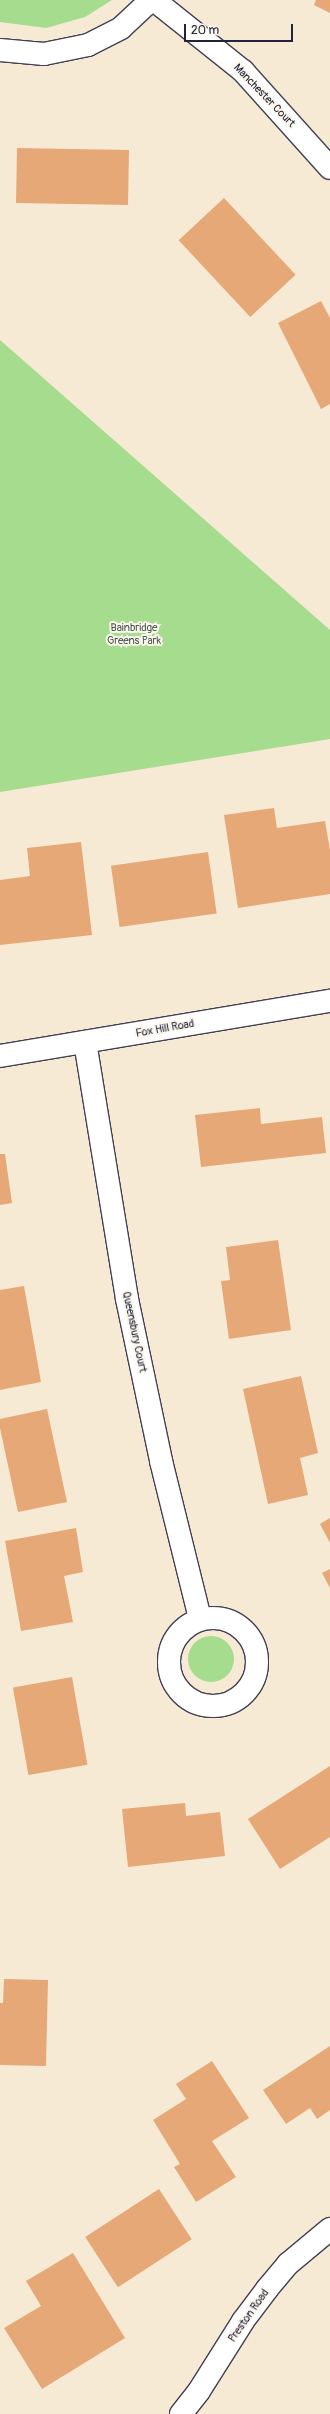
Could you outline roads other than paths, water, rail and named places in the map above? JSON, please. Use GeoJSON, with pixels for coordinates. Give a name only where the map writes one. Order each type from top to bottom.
{"type":"FeatureCollection","features":[{"type":"Feature","properties":{"kind":"street"},"geometry":{"type":"LineString","coordinates":[[0,50],[44,54],[88,45],[121,28],[151,0]]}},
{"type":"Feature","properties":{"kind":"street","name":"Manchester Court"},"geometry":{"type":"LineString","coordinates":[[154,0],[243,71],[330,168]]}},
{"type":"Feature","properties":{"kind":"street","name":"Fox Hill Road"},"geometry":{"type":"LineString","coordinates":[[0,1056],[330,1001]]}},
{"type":"Feature","properties":{"kind":"street","name":"Queensbury Court"},"geometry":{"type":"LineString","coordinates":[[85,1042],[127,1299],[161,1461],[200,1619]]}},
{"type":"Feature","properties":{"kind":"street"},"geometry":{"type":"LineString","coordinates":[[215,1617],[229,1620],[242,1628],[251,1638],[257,1652],[258,1667],[254,1682],[246,1693],[233,1702],[219,1706],[205,1706],[191,1701],[179,1691],[172,1679],[168,1664],[170,1650],[176,1637],[186,1626],[200,1619],[215,1617]]}},
{"type":"Feature","properties":{"kind":"street","name":"Preston Road"},"geometry":{"type":"LineString","coordinates":[[180,2414],[199,2391],[243,2321],[267,2289],[288,2264],[330,2230]]}},
{"type":"Feature","properties":{"kind":"park label","name":"Bainbridge Greens Park"},"geometry":{"type":"Point","coordinates":[134,635]}}]}
